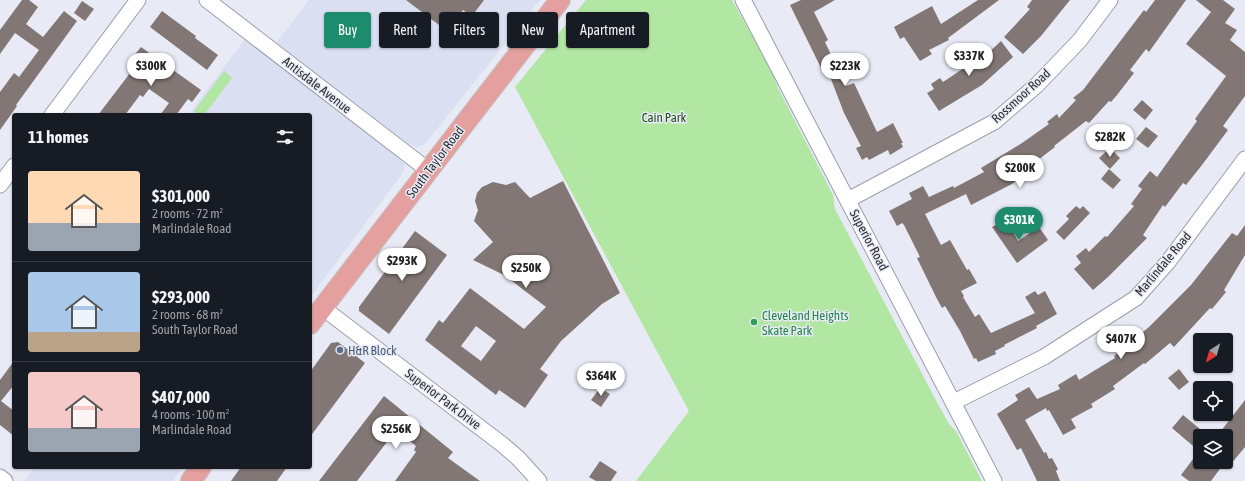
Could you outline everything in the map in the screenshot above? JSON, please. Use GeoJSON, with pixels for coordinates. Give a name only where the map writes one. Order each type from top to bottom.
{"type":"FeatureCollection","features":[{"type":"Feature","properties":{"kind":"main road","name":"South Taylor Road"},"geometry":{"type":"LineString","coordinates":[[312,322],[560,0]]}},
{"type":"Feature","properties":{"kind":"main road"},"geometry":{"type":"LineString","coordinates":[[191,481],[200,469]]}},
{"type":"Feature","properties":{"kind":"street"},"geometry":{"type":"LineString","coordinates":[[53,113],[138,0]]}},
{"type":"Feature","properties":{"kind":"street","name":"Antisdale Avenue"},"geometry":{"type":"LineString","coordinates":[[207,0],[428,170]]}},
{"type":"Feature","properties":{"kind":"street","name":"Superior Road"},"geometry":{"type":"LineString","coordinates":[[743,0],[994,481]]}},
{"type":"Feature","properties":{"kind":"street","name":"Rossmoor Road"},"geometry":{"type":"LineString","coordinates":[[848,200],[994,122],[1038,85],[1080,40],[1110,0]]}},
{"type":"Feature","properties":{"kind":"street","name":"Marlindale Road"},"geometry":{"type":"LineString","coordinates":[[954,402],[1044,357],[1136,298],[1168,262],[1245,159]]}},
{"type":"Feature","properties":{"kind":"street"},"geometry":{"type":"LineString","coordinates":[[0,185],[12,169]]}},
{"type":"Feature","properties":{"kind":"street","name":"Superior Park Drive"},"geometry":{"type":"LineString","coordinates":[[323,308],[503,445],[518,458],[539,481]]}},
{"type":"Feature","properties":{"kind":"street"},"geometry":{"type":"LineString","coordinates":[[0,477],[5,481]]}},
{"type":"Feature","properties":{"kind":"shaded area"},"geometry":{"type":"Polygon","coordinates":[[[309,0],[540,0],[530,12],[507,12],[507,41],[425,144],[417,147],[409,144],[276,43],[309,0]]]}},
{"type":"Feature","properties":{"kind":"shaded area"},"geometry":{"type":"Polygon","coordinates":[[[245,39],[393,153],[404,164],[404,170],[312,295],[312,113],[190,113],[245,39]]]}},
{"type":"Feature","properties":{"kind":"shaded area"},"geometry":{"type":"Polygon","coordinates":[[[33,469],[182,469],[173,481],[24,481],[33,469]]]}},
{"type":"Feature","properties":{"kind":"green space","name":"Cain Park"},"geometry":{"type":"Polygon","coordinates":[[[586,0],[732,0],[771,69],[778,88],[833,195],[835,209],[938,404],[949,424],[956,431],[982,481],[636,481],[689,411],[515,87],[547,48],[558,48],[558,34],[566,25],[566,48],[649,48],[649,12],[576,12],[586,0]]]}},
{"type":"Feature","properties":{"kind":"green space"},"geometry":{"type":"Polygon","coordinates":[[[224,71],[232,78],[206,113],[197,113],[194,111],[224,71]]]}},
{"type":"Feature","properties":{"kind":"building"},"geometry":{"type":"Polygon","coordinates":[[[22,0],[29,0],[38,7],[26,24],[43,37],[64,11],[77,21],[16,105],[17,106],[0,130],[0,92],[14,73],[19,77],[39,50],[15,33],[0,54],[0,30],[22,0]]]}},
{"type":"Feature","properties":{"kind":"building"},"geometry":{"type":"Polygon","coordinates":[[[406,0],[484,0],[475,12],[466,12],[463,10],[461,12],[439,12],[439,25],[431,19],[431,12],[422,12],[406,0]]]}},
{"type":"Feature","properties":{"kind":"building"},"geometry":{"type":"Polygon","coordinates":[[[801,0],[835,0],[814,12],[828,40],[825,42],[846,86],[854,83],[877,132],[893,123],[903,143],[901,143],[903,147],[890,155],[888,150],[869,160],[867,157],[862,160],[856,148],[861,146],[844,113],[829,74],[825,76],[790,5],[801,0]]]}},
{"type":"Feature","properties":{"kind":"building"},"geometry":{"type":"Polygon","coordinates":[[[978,0],[999,0],[948,38],[949,40],[929,50],[932,54],[920,61],[904,37],[900,39],[894,27],[932,6],[941,24],[978,0]]]}},
{"type":"Feature","properties":{"kind":"building"},"geometry":{"type":"Polygon","coordinates":[[[1032,0],[1070,0],[1041,36],[1023,54],[1004,37],[1030,9],[1027,7],[1032,0]]]}},
{"type":"Feature","properties":{"kind":"building"},"geometry":{"type":"Polygon","coordinates":[[[1155,0],[1186,0],[1149,52],[1146,49],[1130,70],[1134,73],[1117,95],[1111,102],[1109,101],[1089,123],[1086,121],[1054,146],[1055,147],[1034,163],[1036,166],[1012,184],[971,205],[966,194],[925,214],[941,245],[950,240],[967,270],[969,269],[977,283],[961,291],[975,317],[979,314],[991,333],[1035,313],[1025,297],[1035,291],[1038,295],[1045,291],[1057,314],[1036,326],[1037,328],[1004,345],[1005,346],[995,351],[996,354],[978,362],[976,358],[974,359],[945,306],[942,308],[936,297],[917,258],[920,257],[904,225],[902,223],[897,226],[889,211],[912,199],[909,193],[923,186],[929,197],[953,186],[954,188],[984,172],[981,168],[1022,143],[1049,124],[1047,122],[1057,114],[1059,118],[1076,100],[1073,98],[1083,90],[1144,10],[1146,12],[1155,0]]]}},
{"type":"Feature","properties":{"kind":"building"},"geometry":{"type":"Polygon","coordinates":[[[1196,0],[1223,0],[1235,9],[1225,23],[1237,30],[1230,40],[1245,52],[1245,96],[1223,126],[1228,130],[1202,165],[1186,185],[1183,183],[1165,207],[1163,205],[1143,235],[1147,238],[1093,290],[1074,269],[1081,263],[1076,256],[1086,248],[1089,252],[1105,236],[1107,237],[1134,206],[1131,204],[1142,189],[1138,186],[1150,171],[1157,177],[1197,121],[1195,119],[1226,76],[1186,44],[1211,12],[1196,0]]]}},
{"type":"Feature","properties":{"kind":"building"},"geometry":{"type":"Polygon","coordinates":[[[82,1],[94,9],[85,21],[74,13],[82,1]]]}},
{"type":"Feature","properties":{"kind":"building"},"geometry":{"type":"Polygon","coordinates":[[[162,11],[196,36],[195,38],[218,55],[207,70],[150,27],[162,11]]]}},
{"type":"Feature","properties":{"kind":"building"},"geometry":{"type":"Polygon","coordinates":[[[1001,41],[1013,57],[982,85],[939,111],[927,93],[934,89],[931,84],[940,78],[943,82],[973,62],[971,61],[981,53],[984,57],[1001,41]]]}},
{"type":"Feature","properties":{"kind":"building"},"geometry":{"type":"Polygon","coordinates":[[[141,47],[201,90],[192,102],[188,99],[178,113],[162,113],[169,103],[149,89],[143,97],[140,95],[126,113],[100,113],[137,64],[131,59],[141,47]]]}},
{"type":"Feature","properties":{"kind":"building"},"geometry":{"type":"Polygon","coordinates":[[[1142,100],[1153,110],[1145,120],[1133,110],[1142,100]]]}},
{"type":"Feature","properties":{"kind":"building"},"geometry":{"type":"Polygon","coordinates":[[[1146,127],[1158,136],[1148,148],[1136,139],[1146,127]]]}},
{"type":"Feature","properties":{"kind":"building"},"geometry":{"type":"Polygon","coordinates":[[[1110,148],[1120,158],[1110,169],[1099,158],[1110,148]]]}},
{"type":"Feature","properties":{"kind":"building"},"geometry":{"type":"Polygon","coordinates":[[[1109,169],[1121,180],[1113,189],[1101,179],[1109,169]]]}},
{"type":"Feature","properties":{"kind":"building"},"geometry":{"type":"Polygon","coordinates":[[[563,181],[620,293],[602,304],[561,341],[540,369],[548,375],[525,408],[499,390],[496,395],[425,340],[439,320],[443,323],[470,288],[524,329],[546,307],[504,275],[473,260],[493,242],[474,221],[478,210],[475,201],[477,193],[482,187],[493,182],[506,185],[515,182],[530,198],[563,181]],[[476,326],[461,346],[481,361],[496,341],[476,326]]]}},
{"type":"Feature","properties":{"kind":"building"},"geometry":{"type":"Polygon","coordinates":[[[1076,206],[1080,209],[1083,206],[1090,213],[1064,240],[1056,232],[1069,219],[1066,216],[1076,206]]]}},
{"type":"Feature","properties":{"kind":"building"},"geometry":{"type":"Polygon","coordinates":[[[1006,219],[1018,241],[1039,227],[1048,240],[1017,263],[992,227],[1006,219]]]}},
{"type":"Feature","properties":{"kind":"building"},"geometry":{"type":"Polygon","coordinates":[[[1245,225],[1245,255],[1224,290],[1226,292],[1212,309],[1210,308],[1174,347],[1170,343],[1145,364],[1144,363],[1113,386],[1115,389],[1091,404],[1093,407],[1071,419],[1076,428],[1063,435],[1049,410],[1047,411],[1046,408],[1025,420],[1044,453],[1046,452],[1049,459],[1052,458],[1058,469],[1056,471],[1060,481],[1037,481],[1021,448],[1017,450],[997,414],[1018,400],[1015,395],[1029,387],[1037,399],[1060,389],[1058,385],[1076,374],[1079,380],[1115,358],[1114,356],[1149,327],[1191,285],[1232,233],[1237,236],[1245,225]]]}},
{"type":"Feature","properties":{"kind":"building"},"geometry":{"type":"Polygon","coordinates":[[[415,231],[447,255],[389,334],[359,311],[359,307],[415,231]]]}},
{"type":"Feature","properties":{"kind":"building"},"geometry":{"type":"Polygon","coordinates":[[[338,342],[365,363],[312,434],[312,369],[331,343],[338,342]]]}},
{"type":"Feature","properties":{"kind":"building"},"geometry":{"type":"Polygon","coordinates":[[[12,364],[12,387],[1,401],[12,409],[12,434],[0,425],[0,380],[12,364]]]}},
{"type":"Feature","properties":{"kind":"building"},"geometry":{"type":"Polygon","coordinates":[[[1179,369],[1189,382],[1179,390],[1168,378],[1179,369]]]}},
{"type":"Feature","properties":{"kind":"building"},"geometry":{"type":"Polygon","coordinates":[[[600,388],[610,394],[601,407],[591,400],[600,388]]]}},
{"type":"Feature","properties":{"kind":"building"},"geometry":{"type":"Polygon","coordinates":[[[384,396],[453,452],[448,458],[480,481],[395,481],[416,452],[414,450],[416,446],[398,432],[395,436],[393,434],[357,481],[319,481],[384,396]]]}},
{"type":"Feature","properties":{"kind":"building"},"geometry":{"type":"Polygon","coordinates":[[[1245,400],[1245,447],[1233,462],[1233,429],[1222,429],[1229,421],[1233,421],[1233,415],[1245,400]]]}},
{"type":"Feature","properties":{"kind":"building"},"geometry":{"type":"Polygon","coordinates":[[[1183,415],[1200,429],[1193,429],[1193,446],[1172,428],[1183,415]]]}},
{"type":"Feature","properties":{"kind":"building"},"geometry":{"type":"Polygon","coordinates":[[[1193,459],[1193,469],[1220,469],[1211,481],[1189,481],[1181,475],[1193,459]]]}},
{"type":"Feature","properties":{"kind":"building"},"geometry":{"type":"Polygon","coordinates":[[[600,461],[617,472],[611,481],[596,481],[589,477],[600,461]]]}},
{"type":"Feature","properties":{"kind":"building"},"geometry":{"type":"Polygon","coordinates":[[[240,469],[286,469],[277,481],[231,481],[240,469]]]}},
{"type":"Feature","properties":{"kind":"place","name":"Cleveland Heights Skate Park"},"geometry":{"type":"Point","coordinates":[754,322]}},
{"type":"Feature","properties":{"kind":"place","name":"H&R Block"},"geometry":{"type":"Point","coordinates":[340,350]}}]}
